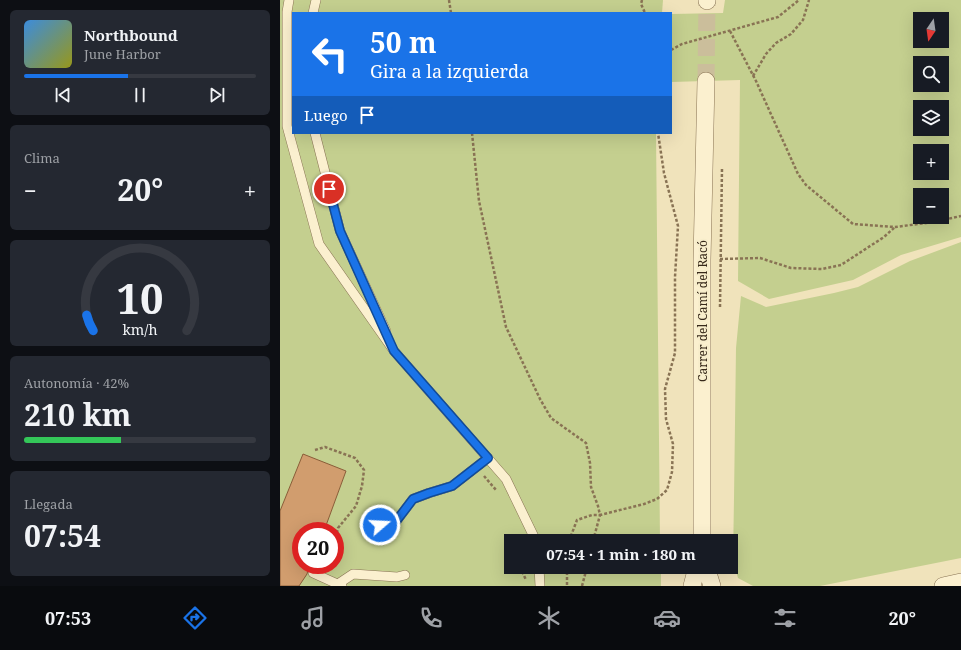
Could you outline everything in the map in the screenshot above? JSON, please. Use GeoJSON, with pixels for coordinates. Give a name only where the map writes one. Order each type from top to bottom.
{"type":"FeatureCollection","features":[{"type":"Feature","properties":{"kind":"street","name":"Carrer del Camí del Racó"},"geometry":{"type":"LineString","coordinates":[[702,534],[702,260],[706,81]]}},
{"type":"Feature","properties":{"kind":"street"},"geometry":{"type":"LineString","coordinates":[[692,586],[695,574]]}},
{"type":"Feature","properties":{"kind":"street"},"geometry":{"type":"LineString","coordinates":[[708,574],[712,586]]}},
{"type":"Feature","properties":{"kind":"street"},"geometry":{"type":"LineString","coordinates":[[943,586],[961,582]]}},
{"type":"Feature","properties":{"kind":"lane"},"geometry":{"type":"LineString","coordinates":[[289,0],[287,12],[287,126],[319,244],[394,351],[506,479],[533,534]]}},
{"type":"Feature","properties":{"kind":"lane"},"geometry":{"type":"LineString","coordinates":[[313,12],[316,0]]}},
{"type":"Feature","properties":{"kind":"lane"},"geometry":{"type":"LineString","coordinates":[[315,134],[340,231],[394,351]]}},
{"type":"Feature","properties":{"kind":"lane"},"geometry":{"type":"LineString","coordinates":[[365,527],[394,524],[413,499],[452,486],[488,458]]}},
{"type":"Feature","properties":{"kind":"lane"},"geometry":{"type":"LineString","coordinates":[[315,574],[340,585],[353,574],[397,577],[405,575]]}},
{"type":"Feature","properties":{"kind":"lane"},"geometry":{"type":"LineString","coordinates":[[539,574],[540,586]]}},
{"type":"Feature","properties":{"kind":"path"},"geometry":{"type":"LineString","coordinates":[[449,0],[451,12]]}},
{"type":"Feature","properties":{"kind":"path"},"geometry":{"type":"LineString","coordinates":[[642,0],[641,4],[645,12]]}},
{"type":"Feature","properties":{"kind":"path"},"geometry":{"type":"LineString","coordinates":[[672,49],[682,44],[778,17],[798,0]]}},
{"type":"Feature","properties":{"kind":"path"},"geometry":{"type":"LineString","coordinates":[[753,76],[766,54],[776,43],[791,34],[804,20],[809,0]]}},
{"type":"Feature","properties":{"kind":"path"},"geometry":{"type":"LineString","coordinates":[[730,31],[753,76],[798,174],[806,185],[853,224],[895,227],[934,222],[961,216]]}},
{"type":"Feature","properties":{"kind":"path"},"geometry":{"type":"LineString","coordinates":[[472,134],[479,201],[506,327],[540,399],[551,418],[586,443],[590,463],[591,486],[600,515],[595,534]]}},
{"type":"Feature","properties":{"kind":"path"},"geometry":{"type":"LineString","coordinates":[[571,534],[577,520],[592,515],[600,515],[644,504],[657,499],[667,490],[672,472],[673,444],[666,419],[665,388],[675,353],[675,277],[678,226],[664,173],[658,134]]}},
{"type":"Feature","properties":{"kind":"path"},"geometry":{"type":"LineString","coordinates":[[702,260],[760,258],[791,268],[822,269],[841,265],[884,237],[895,227]]}},
{"type":"Feature","properties":{"kind":"path"},"geometry":{"type":"LineString","coordinates":[[315,450],[325,447],[355,458],[364,470],[362,486],[356,506],[343,522]]}},
{"type":"Feature","properties":{"kind":"path"},"geometry":{"type":"LineString","coordinates":[[524,574],[528,583]]}},
{"type":"Feature","properties":{"kind":"path"},"geometry":{"type":"LineString","coordinates":[[567,574],[567,586]]}},
{"type":"Feature","properties":{"kind":"path"},"geometry":{"type":"LineString","coordinates":[[582,586],[585,574]]}},
{"type":"Feature","properties":{"kind":"green space"},"geometry":{"type":"Polygon","coordinates":[[[280,0],[663,0],[662,12],[292,12],[292,134],[656,134],[660,534],[504,534],[504,574],[661,574],[661,586],[299,586],[306,574],[344,574],[344,522],[327,522],[346,471],[303,455],[280,511],[280,0]]]}},
{"type":"Feature","properties":{"kind":"green space"},"geometry":{"type":"Polygon","coordinates":[[[725,0],[961,0],[961,237],[901,255],[853,280],[769,299],[738,281],[740,80],[672,82],[672,14],[723,13],[725,0]]]}},
{"type":"Feature","properties":{"kind":"green space"},"geometry":{"type":"Polygon","coordinates":[[[961,242],[961,558],[820,586],[753,586],[738,578],[738,534],[733,534],[736,348],[741,296],[766,307],[834,293],[858,287],[910,261],[961,242]]]}},
{"type":"Feature","properties":{"kind":"building"},"geometry":{"type":"Polygon","coordinates":[[[303,454],[346,471],[327,522],[292,522],[292,574],[307,574],[299,586],[280,586],[280,511],[303,454]]]}},
{"type":"Feature","properties":{"kind":"tunnel"},"geometry":{"type":"LineString","coordinates":[[706,81],[707,1]]}},
{"type":"Feature","properties":{"kind":"route"},"geometry":{"type":"LineString","coordinates":[[329,189],[340,231],[394,351],[488,458],[452,486],[413,499],[394,524],[380,525]]}}]}
